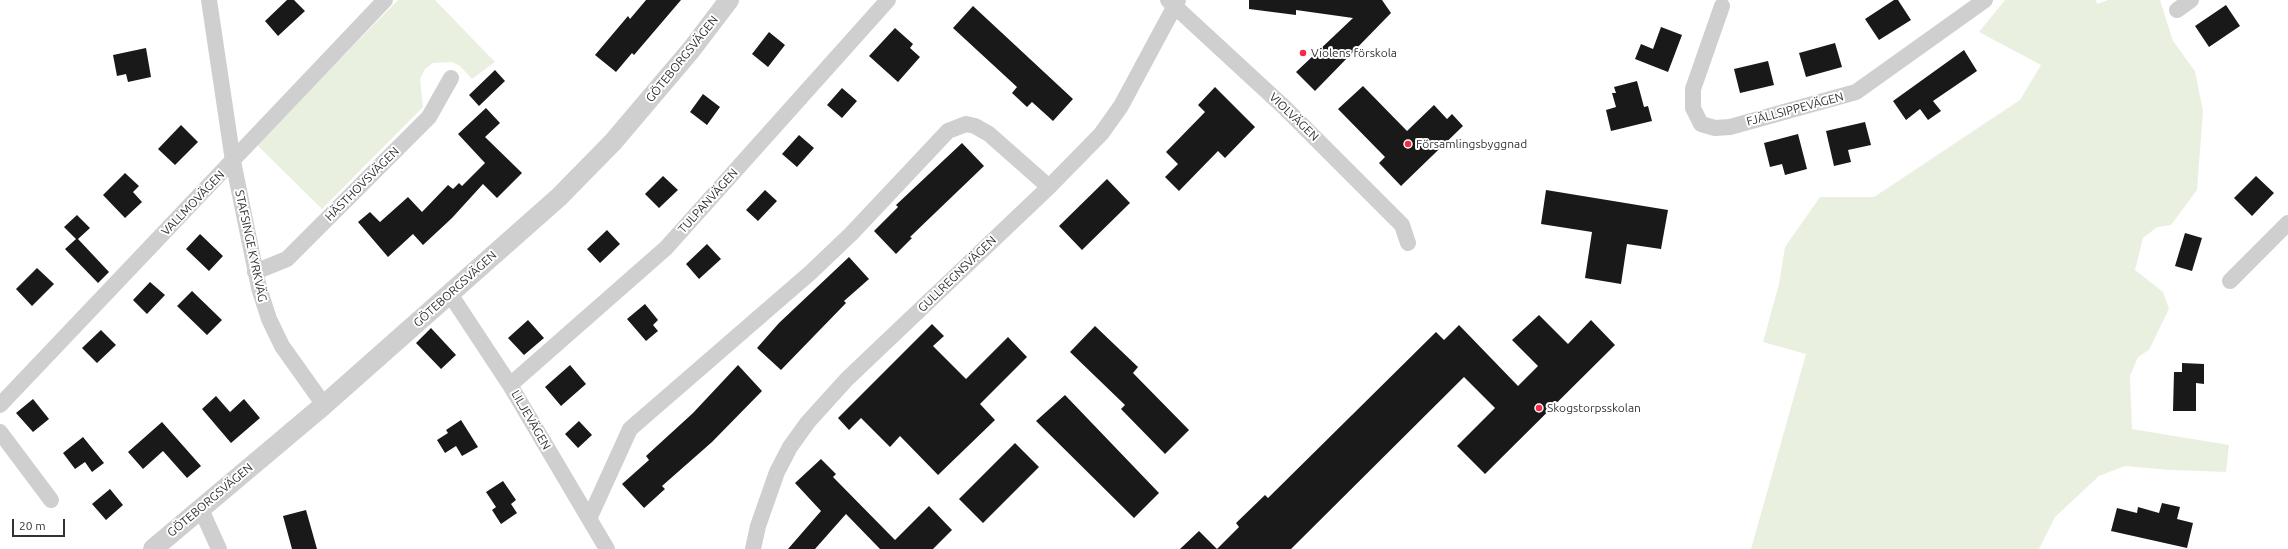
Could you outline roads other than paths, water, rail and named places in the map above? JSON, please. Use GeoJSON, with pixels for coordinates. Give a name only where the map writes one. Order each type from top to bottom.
{"type":"FeatureCollection","features":[{"type":"Feature","properties":{"kind":"street","name":"STAFSINGE KYRKVÄG"},"geometry":{"type":"LineString","coordinates":[[209,0],[234,161],[255,272],[263,304],[282,346],[324,405]]}},
{"type":"Feature","properties":{"kind":"street","name":"VALLMOVÄGEN"},"geometry":{"type":"LineString","coordinates":[[0,405],[234,161],[385,0]]}},
{"type":"Feature","properties":{"kind":"street","name":"GÖTEBORGSVÄGEN"},"geometry":{"type":"LineString","coordinates":[[153,549],[200,507],[324,405],[559,197],[613,142],[691,50],[728,0]]}},
{"type":"Feature","properties":{"kind":"street","name":"TULPANVÄGEN"},"geometry":{"type":"LineString","coordinates":[[510,385],[666,248],[888,0]]}},
{"type":"Feature","properties":{"kind":"street","name":"FJÄLLSIPPEVÄGEN"},"geometry":{"type":"LineString","coordinates":[[1722,6],[1693,89],[1693,108],[1701,124],[1715,128],[1730,127],[1856,92],[1985,0]]}},
{"type":"Feature","properties":{"kind":"street"},"geometry":{"type":"LineString","coordinates":[[2177,10],[2190,0]]}},
{"type":"Feature","properties":{"kind":"street","name":"GULLREGNSVÄGEN"},"geometry":{"type":"LineString","coordinates":[[753,549],[761,518],[777,472],[790,447],[808,422],[847,379],[1049,187],[1110,122],[1136,79],[1174,2]]}},
{"type":"Feature","properties":{"kind":"street","name":"VIOLVÄGEN"},"geometry":{"type":"LineString","coordinates":[[1174,2],[1285,108],[1402,225],[1408,243]]}},
{"type":"Feature","properties":{"kind":"street","name":"HÄSTHOVSVÄGEN"},"geometry":{"type":"LineString","coordinates":[[255,272],[287,259],[293,254],[429,117],[451,78]]}},
{"type":"Feature","properties":{"kind":"street"},"geometry":{"type":"LineString","coordinates":[[588,518],[630,429],[810,273],[850,234],[948,131],[966,124],[976,126],[989,134],[1049,187]]}},
{"type":"Feature","properties":{"kind":"street"},"geometry":{"type":"LineString","coordinates":[[2230,281],[2288,223]]}},
{"type":"Feature","properties":{"kind":"street","name":"LILJEVÄGEN"},"geometry":{"type":"LineString","coordinates":[[450,294],[510,385],[607,549]]}},
{"type":"Feature","properties":{"kind":"street"},"geometry":{"type":"LineString","coordinates":[[0,432],[51,500]]}},
{"type":"Feature","properties":{"kind":"street"},"geometry":{"type":"LineString","coordinates":[[200,507],[219,549]]}},
{"type":"Feature","properties":{"kind":"place","name":"Violens förskola"},"geometry":{"type":"Point","coordinates":[1303,53]}},
{"type":"Feature","properties":{"kind":"place","name":"Församlingsbyggnad"},"geometry":{"type":"Point","coordinates":[1408,144]}},
{"type":"Feature","properties":{"kind":"place","name":"Skogstorpsskolan"},"geometry":{"type":"Point","coordinates":[1539,408]}}]}
